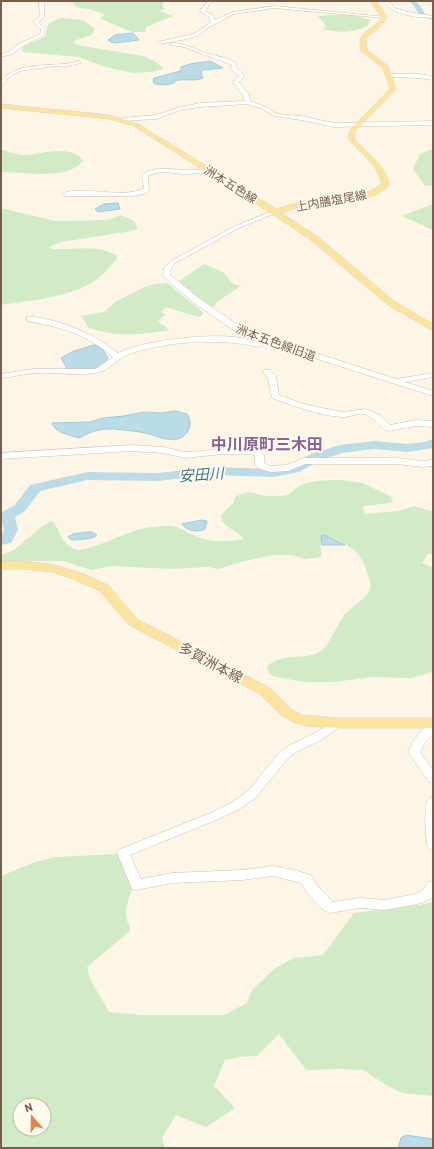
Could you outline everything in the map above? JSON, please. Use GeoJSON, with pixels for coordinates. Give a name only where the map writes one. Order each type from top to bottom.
{"type":"FeatureCollection","features":[{"type":"Feature","properties":{"kind":"main road"},"geometry":{"type":"LineString","coordinates":[[373,1],[384,17],[381,23],[365,34],[362,44],[364,51],[386,67],[390,76]]}},
{"type":"Feature","properties":{"kind":"main road","name":"上内膳塩尾線"},"geometry":{"type":"LineString","coordinates":[[275,212],[314,201],[369,194],[383,187],[385,181],[380,172],[351,138],[352,131],[392,89],[390,76]]}},
{"type":"Feature","properties":{"kind":"main road","name":"洲本五色線"},"geometry":{"type":"LineString","coordinates":[[1,106],[40,112],[102,116],[123,120],[136,125],[275,212],[328,249],[391,303],[433,328]]}},
{"type":"Feature","properties":{"kind":"main road","name":"多賀洲本線"},"geometry":{"type":"LineString","coordinates":[[1,565],[23,564],[54,569],[77,576],[104,588],[133,622],[264,691],[286,712],[296,718],[308,721],[338,723],[433,723]]}},
{"type":"Feature","properties":{"kind":"street"},"geometry":{"type":"LineString","coordinates":[[1,56],[10,53],[20,45],[42,35],[43,29],[35,22],[42,17],[40,11],[42,4],[41,1]]}},
{"type":"Feature","properties":{"kind":"street"},"geometry":{"type":"LineString","coordinates":[[210,1],[202,11],[211,16],[214,23]]}},
{"type":"Feature","properties":{"kind":"street"},"geometry":{"type":"LineString","coordinates":[[386,1],[391,7],[408,14],[433,17]]}},
{"type":"Feature","properties":{"kind":"street"},"geometry":{"type":"LineString","coordinates":[[248,102],[246,94],[236,82],[242,76],[236,71],[234,64],[203,54],[190,46],[160,43],[196,35],[207,26],[233,13],[274,7],[384,17]]}},
{"type":"Feature","properties":{"kind":"street"},"geometry":{"type":"LineString","coordinates":[[424,16],[433,22]]}},
{"type":"Feature","properties":{"kind":"street"},"geometry":{"type":"LineString","coordinates":[[1,84],[10,74],[19,70],[54,65],[64,66],[79,62]]}},
{"type":"Feature","properties":{"kind":"street"},"geometry":{"type":"LineString","coordinates":[[390,76],[418,76],[433,78]]}},
{"type":"Feature","properties":{"kind":"street"},"geometry":{"type":"LineString","coordinates":[[123,120],[157,117],[179,109],[200,105],[248,102],[264,108],[276,116],[301,118],[334,125],[433,123]]}},
{"type":"Feature","properties":{"kind":"street"},"geometry":{"type":"LineString","coordinates":[[65,194],[76,192],[117,194],[140,193],[145,192],[147,189],[145,175],[147,173],[161,170],[187,172],[209,170]]}},
{"type":"Feature","properties":{"kind":"street","name":"洲本五色線旧道"},"geometry":{"type":"LineString","coordinates":[[275,212],[236,227],[180,258],[167,267],[167,276],[174,283],[233,327],[242,332],[433,394]]}},
{"type":"Feature","properties":{"kind":"street"},"geometry":{"type":"LineString","coordinates":[[30,319],[40,319],[46,322],[64,324],[74,328],[94,339],[117,357]]}},
{"type":"Feature","properties":{"kind":"street"},"geometry":{"type":"LineString","coordinates":[[1,376],[33,372],[95,372],[105,368],[117,357],[148,346],[218,338],[236,339],[264,345],[277,344]]}},
{"type":"Feature","properties":{"kind":"street"},"geometry":{"type":"LineString","coordinates":[[267,372],[272,377],[275,396],[301,406],[345,415],[363,411],[377,417],[388,428],[416,423],[433,424]]}},
{"type":"Feature","properties":{"kind":"street"},"geometry":{"type":"LineString","coordinates":[[397,382],[433,375]]}},
{"type":"Feature","properties":{"kind":"street"},"geometry":{"type":"LineString","coordinates":[[1,456],[132,448],[163,450],[186,455],[222,451],[251,451],[260,455],[259,464],[261,466],[270,469],[288,468],[309,461],[397,461],[422,464],[433,462]]}},
{"type":"Feature","properties":{"kind":"street"},"geometry":{"type":"LineString","coordinates":[[338,723],[315,738],[292,749],[283,756],[252,794],[237,805],[212,817],[123,853],[137,885],[178,877],[242,875],[273,871],[294,874],[306,879],[311,888],[330,908],[360,903],[385,905],[418,899],[428,894],[433,886]]}},
{"type":"Feature","properties":{"kind":"street"},"geometry":{"type":"LineString","coordinates":[[433,728],[420,740],[414,752],[433,779]]}},
{"type":"Feature","properties":{"kind":"street"},"geometry":{"type":"LineString","coordinates":[[433,801],[433,845]]}},
{"type":"Feature","properties":{"kind":"green space"},"geometry":{"type":"Polygon","coordinates":[[[72,1],[165,1],[162,6],[165,9],[160,11],[173,16],[146,27],[145,32],[132,32],[99,18],[105,15],[91,9],[77,7],[72,1]]]}},
{"type":"Feature","properties":{"kind":"green space"},"geometry":{"type":"Polygon","coordinates":[[[349,14],[370,20],[368,26],[352,31],[340,32],[323,29],[326,26],[318,16],[349,14]]]}},
{"type":"Feature","properties":{"kind":"green space"},"geometry":{"type":"Polygon","coordinates":[[[62,18],[83,20],[94,28],[91,35],[74,41],[77,45],[143,56],[156,62],[163,69],[153,72],[133,73],[109,68],[78,57],[23,52],[22,49],[24,46],[45,37],[48,24],[62,18]]]}},
{"type":"Feature","properties":{"kind":"green space"},"geometry":{"type":"Polygon","coordinates":[[[1,149],[22,155],[63,151],[77,155],[83,160],[77,167],[68,171],[57,173],[33,174],[1,172],[1,149]]]}},
{"type":"Feature","properties":{"kind":"green space"},"geometry":{"type":"Polygon","coordinates":[[[433,149],[433,185],[425,186],[413,169],[420,154],[433,149]]]}},
{"type":"Feature","properties":{"kind":"green space"},"geometry":{"type":"Polygon","coordinates":[[[433,204],[433,230],[402,216],[433,204]]]}},
{"type":"Feature","properties":{"kind":"green space"},"geometry":{"type":"Polygon","coordinates":[[[1,208],[55,221],[108,220],[121,215],[134,221],[138,228],[132,231],[61,242],[49,247],[52,249],[85,248],[101,250],[116,255],[117,259],[100,277],[93,282],[71,292],[48,298],[1,305],[1,208]]]}},
{"type":"Feature","properties":{"kind":"green space"},"geometry":{"type":"Polygon","coordinates":[[[204,264],[224,273],[233,284],[241,286],[218,301],[212,309],[182,286],[179,281],[204,264]]]}},
{"type":"Feature","properties":{"kind":"green space"},"geometry":{"type":"Polygon","coordinates":[[[167,283],[204,313],[199,317],[166,307],[161,312],[165,315],[158,321],[169,330],[129,334],[109,333],[89,328],[81,316],[104,312],[115,302],[145,287],[167,283]]]}},
{"type":"Feature","properties":{"kind":"green space"},"geometry":{"type":"Polygon","coordinates":[[[322,480],[341,480],[363,483],[391,497],[393,502],[391,503],[364,506],[363,508],[365,514],[397,511],[415,506],[433,512],[433,554],[428,554],[422,563],[433,567],[433,672],[411,678],[372,677],[334,682],[303,682],[272,676],[269,673],[267,667],[272,662],[285,658],[313,655],[323,649],[327,645],[343,617],[366,595],[370,589],[370,582],[364,565],[357,553],[352,548],[324,535],[321,537],[321,557],[305,559],[291,555],[273,555],[244,561],[219,569],[208,567],[172,569],[110,566],[92,570],[64,561],[1,561],[1,555],[14,550],[42,526],[52,521],[66,543],[75,549],[81,550],[138,530],[162,526],[177,527],[195,536],[215,541],[243,539],[238,533],[225,525],[221,518],[222,514],[234,502],[234,498],[250,492],[266,496],[285,495],[291,493],[300,486],[309,483],[322,480]]]}},
{"type":"Feature","properties":{"kind":"green space"},"geometry":{"type":"Polygon","coordinates":[[[118,854],[132,889],[126,913],[130,927],[129,932],[87,967],[91,981],[109,1012],[141,1015],[224,1015],[247,1003],[252,990],[274,969],[294,958],[323,955],[354,913],[433,902],[433,1096],[402,1093],[386,1085],[363,1070],[306,1070],[279,1034],[257,1056],[239,1057],[225,1060],[214,1086],[235,1108],[206,1127],[176,1115],[162,1138],[165,1148],[1,1148],[1,876],[35,862],[55,857],[118,854]]]}},
{"type":"Feature","properties":{"kind":"water"},"geometry":{"type":"Polygon","coordinates":[[[133,33],[139,40],[115,43],[108,40],[115,35],[133,33]]]}},
{"type":"Feature","properties":{"kind":"water"},"geometry":{"type":"Polygon","coordinates":[[[210,61],[223,68],[203,70],[201,72],[203,78],[200,79],[178,80],[174,83],[165,85],[155,84],[153,82],[154,78],[181,71],[181,67],[210,61]]]}},
{"type":"Feature","properties":{"kind":"water"},"geometry":{"type":"Polygon","coordinates":[[[118,203],[120,209],[98,212],[95,209],[104,204],[118,203]]]}},
{"type":"Feature","properties":{"kind":"water"},"geometry":{"type":"Polygon","coordinates":[[[94,345],[101,348],[108,358],[101,366],[93,369],[68,370],[61,358],[74,351],[94,345]]]}},
{"type":"Feature","properties":{"kind":"water"},"geometry":{"type":"Polygon","coordinates":[[[175,411],[187,414],[190,423],[189,429],[185,435],[175,439],[162,438],[141,432],[109,429],[96,431],[79,438],[59,431],[52,423],[90,422],[103,418],[144,412],[161,413],[175,411]]]}},
{"type":"Feature","properties":{"kind":"water"},"geometry":{"type":"Polygon","coordinates":[[[202,520],[207,521],[205,529],[198,531],[190,530],[182,524],[202,520]]]}},
{"type":"Feature","properties":{"kind":"water"},"geometry":{"type":"Polygon","coordinates":[[[92,532],[97,535],[89,539],[72,540],[68,537],[73,534],[92,532]]]}},
{"type":"Feature","properties":{"kind":"water"},"geometry":{"type":"Polygon","coordinates":[[[322,535],[324,535],[345,545],[322,545],[322,535]]]}},
{"type":"Feature","properties":{"kind":"water"},"geometry":{"type":"Polygon","coordinates":[[[406,1135],[433,1139],[433,1148],[398,1148],[401,1138],[406,1135]]]}},
{"type":"Feature","properties":{"kind":"waterway"},"geometry":{"type":"LineString","coordinates":[[412,1],[416,4],[422,15],[433,18]]}},
{"type":"Feature","properties":{"kind":"waterway","name":"安田川"},"geometry":{"type":"LineString","coordinates":[[1,541],[6,540],[11,530],[7,515],[20,508],[35,488],[62,481],[88,476],[158,477],[213,471],[274,473],[294,469],[316,457],[340,449],[374,445],[408,448],[427,446],[433,443]]}},
{"type":"Feature","properties":{"kind":"district","name":"中川原町三木田"},"geometry":{"type":"Point","coordinates":[267,443]}}]}
